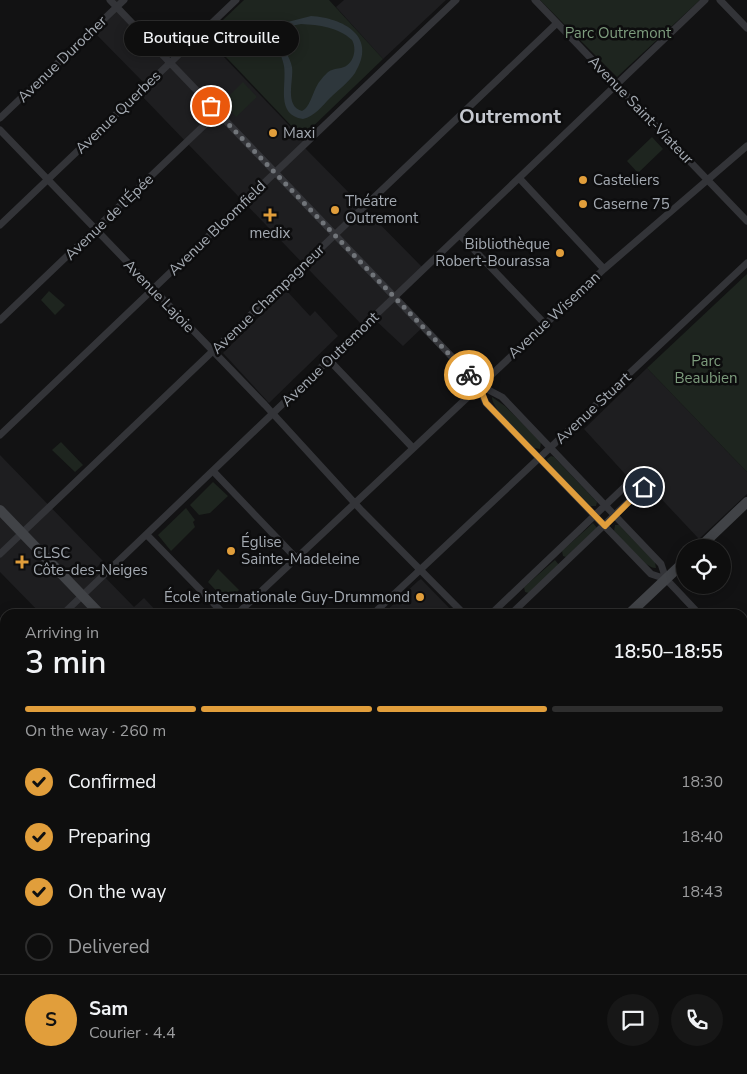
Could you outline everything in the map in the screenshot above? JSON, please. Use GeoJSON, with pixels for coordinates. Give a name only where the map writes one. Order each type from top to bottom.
{"type":"FeatureCollection","features":[{"type":"Feature","properties":{"kind":"street"},"geometry":{"type":"LineString","coordinates":[[110,0],[479,385],[502,397],[661,564],[666,579],[694,609]]}},
{"type":"Feature","properties":{"kind":"street","name":"Avenue Durocher"},"geometry":{"type":"LineString","coordinates":[[0,118],[124,0]]}},
{"type":"Feature","properties":{"kind":"street","name":"Avenue Querbes"},"geometry":{"type":"LineString","coordinates":[[0,225],[236,0]]}},
{"type":"Feature","properties":{"kind":"street","name":"Avenue Bloomfield"},"geometry":{"type":"LineString","coordinates":[[0,435],[456,0]]}},
{"type":"Feature","properties":{"kind":"street","name":"Avenue Saint-Viateur"},"geometry":{"type":"LineString","coordinates":[[535,0],[747,221]]}},
{"type":"Feature","properties":{"kind":"street","name":"Avenue Outremont"},"geometry":{"type":"LineString","coordinates":[[68,609],[520,179],[705,0]]}},
{"type":"Feature","properties":{"kind":"street"},"geometry":{"type":"LineString","coordinates":[[720,0],[747,28]]}},
{"type":"Feature","properties":{"kind":"street","name":"Avenue Champagneur"},"geometry":{"type":"LineString","coordinates":[[0,554],[557,23]]}},
{"type":"Feature","properties":{"kind":"street","name":"Avenue de l'Épée"},"geometry":{"type":"LineString","coordinates":[[0,320],[218,113]]}},
{"type":"Feature","properties":{"kind":"street","name":"Avenue Lajoie"},"geometry":{"type":"LineString","coordinates":[[0,130],[355,503],[459,609]]}},
{"type":"Feature","properties":{"kind":"street","name":"Avenue Wiseman"},"geometry":{"type":"LineString","coordinates":[[241,609],[604,269],[747,146]]}},
{"type":"Feature","properties":{"kind":"street"},"geometry":{"type":"LineString","coordinates":[[520,179],[604,269]]}},
{"type":"Feature","properties":{"kind":"street"},"geometry":{"type":"LineString","coordinates":[[460,235],[545,324]]}},
{"type":"Feature","properties":{"kind":"street","name":"Avenue Stuart"},"geometry":{"type":"LineString","coordinates":[[378,609],[747,263]]}},
{"type":"Feature","properties":{"kind":"street"},"geometry":{"type":"LineString","coordinates":[[328,360],[413,448]]}},
{"type":"Feature","properties":{"kind":"street"},"geometry":{"type":"LineString","coordinates":[[479,385],[486,403],[651,574],[666,579]]}},
{"type":"Feature","properties":{"kind":"street"},"geometry":{"type":"LineString","coordinates":[[213,472],[296,558]]}},
{"type":"Feature","properties":{"kind":"street"},"geometry":{"type":"LineString","coordinates":[[496,609],[635,478],[644,487],[516,609]]}},
{"type":"Feature","properties":{"kind":"street"},"geometry":{"type":"LineString","coordinates":[[708,539],[747,502]]}},
{"type":"Feature","properties":{"kind":"street"},"geometry":{"type":"LineString","coordinates":[[0,510],[95,609]]}},
{"type":"Feature","properties":{"kind":"street"},"geometry":{"type":"LineString","coordinates":[[147,535],[219,609]]}},
{"type":"Feature","properties":{"kind":"street"},"geometry":{"type":"LineString","coordinates":[[634,609],[676,570]]}},
{"type":"Feature","properties":{"kind":"shaded area"},"geometry":{"type":"Polygon","coordinates":[[[110,0],[123,0],[117,6],[169,63],[201,33],[306,143],[303,146],[424,269],[395,297],[423,327],[403,346],[373,318],[363,326],[139,93],[146,85],[91,29],[116,7],[110,0]]]}},
{"type":"Feature","properties":{"kind":"shaded area"},"geometry":{"type":"Polygon","coordinates":[[[344,0],[446,0],[383,59],[336,7],[344,0]]]}},
{"type":"Feature","properties":{"kind":"shaded area"},"geometry":{"type":"Polygon","coordinates":[[[311,16],[323,18],[345,25],[354,31],[360,39],[362,49],[361,60],[355,73],[347,83],[307,118],[303,119],[294,116],[285,105],[285,74],[283,60],[274,38],[276,25],[311,16]],[[301,24],[286,27],[282,40],[292,67],[291,98],[296,108],[302,111],[308,106],[318,84],[324,76],[330,71],[342,68],[350,62],[354,51],[354,44],[352,40],[341,32],[321,26],[301,24]]]}},
{"type":"Feature","properties":{"kind":"shaded area"},"geometry":{"type":"Polygon","coordinates":[[[286,290],[310,316],[315,311],[338,336],[269,403],[223,353],[286,290]]]}},
{"type":"Feature","properties":{"kind":"shaded area"},"geometry":{"type":"Polygon","coordinates":[[[647,368],[747,472],[747,494],[699,539],[652,489],[650,491],[630,471],[626,475],[584,429],[647,368]]]}},
{"type":"Feature","properties":{"kind":"shaded area"},"geometry":{"type":"Polygon","coordinates":[[[0,455],[103,561],[96,568],[134,607],[144,598],[154,609],[36,609],[0,572],[0,455]]]}},
{"type":"Feature","properties":{"kind":"shaded area","name":"École internationale Guy-Drummond"},"geometry":{"type":"Polygon","coordinates":[[[421,579],[450,609],[388,609],[421,579]]]}},
{"type":"Feature","properties":{"kind":"green space"},"geometry":{"type":"Polygon","coordinates":[[[244,0],[329,0],[383,59],[302,137],[206,36],[244,0]]]}},
{"type":"Feature","properties":{"kind":"green space","name":"Parc Outremont"},"geometry":{"type":"Polygon","coordinates":[[[540,0],[700,0],[617,77],[540,0]]]}},
{"type":"Feature","properties":{"kind":"green space"},"geometry":{"type":"Polygon","coordinates":[[[243,82],[257,97],[236,117],[223,102],[243,82]]]}},
{"type":"Feature","properties":{"kind":"green space"},"geometry":{"type":"Polygon","coordinates":[[[652,137],[663,149],[638,173],[627,161],[652,137]]]}},
{"type":"Feature","properties":{"kind":"green space","name":"Parc Beaubien"},"geometry":{"type":"Polygon","coordinates":[[[747,274],[747,472],[647,368],[747,274]]]}},
{"type":"Feature","properties":{"kind":"green space"},"geometry":{"type":"Polygon","coordinates":[[[49,291],[65,305],[55,315],[41,300],[49,291]]]}},
{"type":"Feature","properties":{"kind":"green space"},"geometry":{"type":"Polygon","coordinates":[[[492,397],[505,406],[541,442],[540,449],[534,448],[509,424],[497,409],[492,397]]]}},
{"type":"Feature","properties":{"kind":"green space"},"geometry":{"type":"Polygon","coordinates":[[[61,442],[83,465],[75,472],[52,450],[61,442]]]}},
{"type":"Feature","properties":{"kind":"green space"},"geometry":{"type":"Polygon","coordinates":[[[551,456],[597,502],[596,506],[590,506],[548,463],[547,459],[551,456]]]}},
{"type":"Feature","properties":{"kind":"green space"},"geometry":{"type":"Polygon","coordinates":[[[213,482],[228,496],[210,513],[199,515],[190,505],[213,482]]]}},
{"type":"Feature","properties":{"kind":"green space"},"geometry":{"type":"Polygon","coordinates":[[[186,508],[195,520],[193,522],[195,527],[171,551],[158,535],[186,508]]]}},
{"type":"Feature","properties":{"kind":"green space"},"geometry":{"type":"Polygon","coordinates":[[[593,523],[597,528],[566,557],[563,556],[562,551],[593,523]]]}},
{"type":"Feature","properties":{"kind":"green space"},"geometry":{"type":"Polygon","coordinates":[[[615,525],[619,525],[655,562],[656,568],[646,564],[634,553],[614,531],[615,525]]]}},
{"type":"Feature","properties":{"kind":"green space"},"geometry":{"type":"Polygon","coordinates":[[[555,560],[559,565],[529,593],[525,592],[524,587],[555,560]]]}},
{"type":"Feature","properties":{"kind":"green space"},"geometry":{"type":"Polygon","coordinates":[[[218,569],[239,590],[227,602],[208,582],[218,569]]]}},
{"type":"Feature","properties":{"kind":"way so far"},"geometry":{"type":"LineString","coordinates":[[211,106],[469,375]]}},
{"type":"Feature","properties":{"kind":"place","name":"Boutique Citrouille"},"geometry":{"type":"Point","coordinates":[211,106]}},
{"type":"Feature","properties":{"kind":"place","name":"Maxi"},"geometry":{"type":"Point","coordinates":[273,133]}},
{"type":"Feature","properties":{"kind":"place","name":"Casteliers"},"geometry":{"type":"Point","coordinates":[583,180]}},
{"type":"Feature","properties":{"kind":"place","name":"Caserne 75"},"geometry":{"type":"Point","coordinates":[583,204]}},
{"type":"Feature","properties":{"kind":"place","name":"Théatre Outremont"},"geometry":{"type":"Point","coordinates":[335,210]}},
{"type":"Feature","properties":{"kind":"place","name":"medix"},"geometry":{"type":"Point","coordinates":[270,215]}},
{"type":"Feature","properties":{"kind":"place","name":"Bibliothèque Robert-Bourassa"},"geometry":{"type":"Point","coordinates":[560,253]}},
{"type":"Feature","properties":{"kind":"place","name":"Église Sainte-Madeleine"},"geometry":{"type":"Point","coordinates":[231,551]}},
{"type":"Feature","properties":{"kind":"place","name":"CLSC Côte-des-Neiges"},"geometry":{"type":"Point","coordinates":[22,562]}},
{"type":"Feature","properties":{"kind":"place","name":"École internationale Guy-Drummond"},"geometry":{"type":"Point","coordinates":[420,597]}},
{"type":"Feature","properties":{"kind":"district","name":"Outremont"},"geometry":{"type":"Point","coordinates":[510,116]}},
{"type":"Feature","properties":{"kind":"route"},"geometry":{"type":"LineString","coordinates":[[469,375],[479,385],[486,403],[605,526],[644,487]]}}]}
